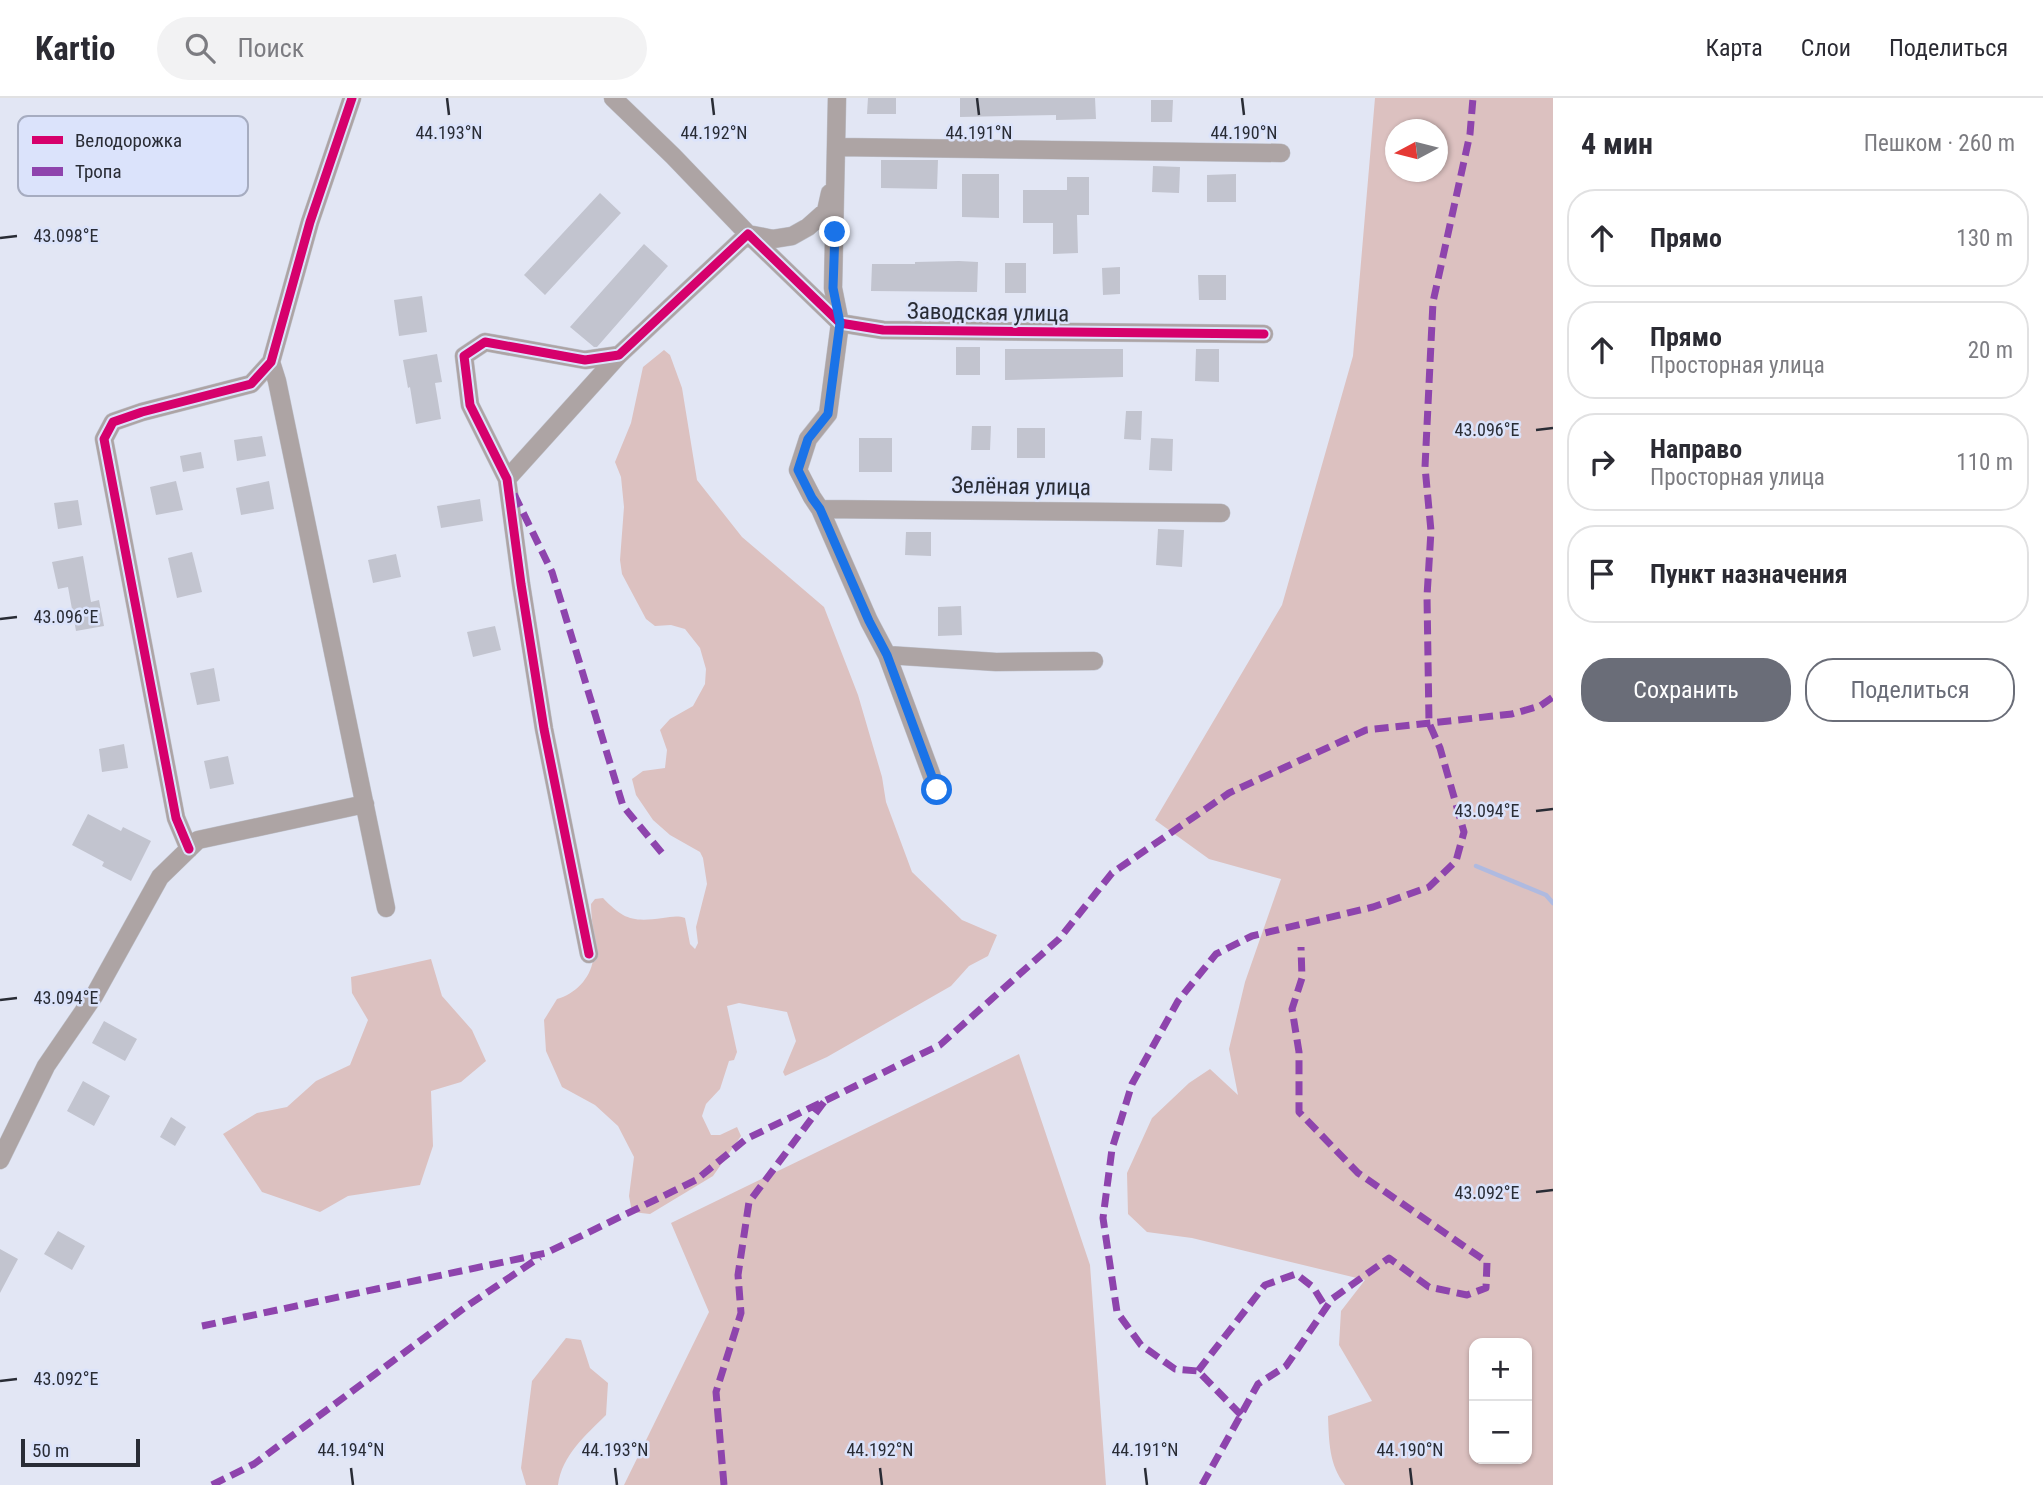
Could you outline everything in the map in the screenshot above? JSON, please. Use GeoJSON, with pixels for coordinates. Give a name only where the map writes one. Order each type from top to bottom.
{"type":"FeatureCollection","features":[{"type":"Feature","properties":{"kind":"street"},"geometry":{"type":"LineString","coordinates":[[189,849],[176,818],[104,439],[113,422],[251,384],[271,362],[310,222],[352,98]]}},
{"type":"Feature","properties":{"kind":"street"},"geometry":{"type":"LineString","coordinates":[[613,98],[840,323]]}},
{"type":"Feature","properties":{"kind":"street"},"geometry":{"type":"LineString","coordinates":[[837,98],[833,288],[840,323],[828,414],[808,439],[798,470],[820,509],[869,621],[887,655],[937,790]]}},
{"type":"Feature","properties":{"kind":"street"},"geometry":{"type":"LineString","coordinates":[[836,146],[1281,153]]}},
{"type":"Feature","properties":{"kind":"street"},"geometry":{"type":"LineString","coordinates":[[748,234],[774,239],[792,236],[808,227],[827,211],[836,165]]}},
{"type":"Feature","properties":{"kind":"street"},"geometry":{"type":"LineString","coordinates":[[507,479],[619,355],[748,234]]}},
{"type":"Feature","properties":{"kind":"street","name":"Заводская улица"},"geometry":{"type":"LineString","coordinates":[[840,323],[883,330],[1264,334]]}},
{"type":"Feature","properties":{"kind":"street"},"geometry":{"type":"LineString","coordinates":[[589,954],[544,729],[507,479],[470,405],[464,356],[485,342],[585,360],[619,355]]}},
{"type":"Feature","properties":{"kind":"street"},"geometry":{"type":"LineString","coordinates":[[271,362],[386,908]]}},
{"type":"Feature","properties":{"kind":"street","name":"Зелёная улица"},"geometry":{"type":"LineString","coordinates":[[820,509],[1221,513]]}},
{"type":"Feature","properties":{"kind":"street"},"geometry":{"type":"LineString","coordinates":[[887,655],[996,662],[1094,661]]}},
{"type":"Feature","properties":{"kind":"street"},"geometry":{"type":"LineString","coordinates":[[0,1160],[46,1066],[94,996],[160,877],[198,840],[365,804]]}},
{"type":"Feature","properties":{"kind":"shaded area"},"geometry":{"type":"Polygon","coordinates":[[[1375,98],[1553,98],[1553,1485],[1345,1485],[1333,1461],[1328,1416],[1372,1401],[1339,1345],[1341,1311],[1365,1280],[1192,1238],[1147,1232],[1128,1214],[1127,1173],[1152,1118],[1189,1083],[1210,1069],[1238,1095],[1229,1049],[1245,982],[1281,879],[1209,859],[1155,820],[1282,605],[1353,356],[1375,98]]]}},
{"type":"Feature","properties":{"kind":"shaded area"},"geometry":{"type":"Polygon","coordinates":[[[664,350],[670,355],[682,388],[697,480],[742,537],[824,607],[858,695],[882,777],[886,802],[912,872],[962,920],[997,935],[988,956],[969,966],[951,986],[827,1057],[785,1076],[783,1072],[796,1041],[787,1012],[739,1003],[727,1006],[737,1052],[734,1060],[729,1061],[720,1089],[706,1104],[702,1116],[711,1135],[720,1135],[737,1127],[741,1136],[713,1176],[650,1214],[632,1212],[629,1196],[634,1157],[618,1126],[595,1105],[562,1087],[546,1051],[544,1020],[557,999],[576,989],[589,973],[594,954],[591,904],[595,899],[603,898],[617,911],[630,918],[685,918],[690,944],[695,949],[698,943],[696,927],[707,884],[703,858],[700,852],[670,835],[653,820],[636,795],[632,779],[643,771],[665,768],[667,750],[660,730],[670,719],[693,706],[705,684],[706,669],[700,648],[685,629],[671,625],[655,626],[646,619],[622,574],[620,560],[624,507],[621,477],[615,462],[631,423],[643,367],[664,350]]]}},
{"type":"Feature","properties":{"kind":"shaded area"},"geometry":{"type":"Polygon","coordinates":[[[431,959],[442,996],[472,1030],[486,1061],[461,1082],[431,1091],[433,1146],[420,1185],[348,1196],[320,1212],[262,1192],[223,1134],[257,1113],[287,1107],[316,1081],[350,1065],[368,1020],[352,993],[351,977],[431,959]]]}},
{"type":"Feature","properties":{"kind":"shaded area"},"geometry":{"type":"Polygon","coordinates":[[[1019,1054],[1090,1265],[1106,1485],[624,1485],[709,1312],[671,1223],[1019,1054]]]}},
{"type":"Feature","properties":{"kind":"shaded area"},"geometry":{"type":"Polygon","coordinates":[[[566,1338],[581,1340],[590,1368],[608,1383],[606,1415],[570,1455],[560,1474],[558,1485],[526,1485],[521,1468],[532,1381],[566,1338]]]}},
{"type":"Feature","properties":{"kind":"building"},"geometry":{"type":"Polygon","coordinates":[[[868,98],[896,98],[896,114],[867,114],[868,98]]]}},
{"type":"Feature","properties":{"kind":"building"},"geometry":{"type":"Polygon","coordinates":[[[960,98],[1095,98],[1096,119],[1056,120],[1056,115],[960,117],[960,98]]]}},
{"type":"Feature","properties":{"kind":"building"},"geometry":{"type":"Polygon","coordinates":[[[1151,100],[1173,100],[1172,122],[1151,122],[1151,100]]]}},
{"type":"Feature","properties":{"kind":"building"},"geometry":{"type":"Polygon","coordinates":[[[881,160],[938,160],[937,189],[881,188],[881,160]]]}},
{"type":"Feature","properties":{"kind":"building"},"geometry":{"type":"Polygon","coordinates":[[[1153,166],[1180,167],[1179,193],[1152,192],[1153,166]]]}},
{"type":"Feature","properties":{"kind":"building"},"geometry":{"type":"Polygon","coordinates":[[[962,174],[999,174],[999,218],[962,217],[962,174]]]}},
{"type":"Feature","properties":{"kind":"building"},"geometry":{"type":"Polygon","coordinates":[[[1236,174],[1236,202],[1207,202],[1207,175],[1236,174]]]}},
{"type":"Feature","properties":{"kind":"building"},"geometry":{"type":"Polygon","coordinates":[[[1067,177],[1089,177],[1089,215],[1077,215],[1078,253],[1053,254],[1053,223],[1023,223],[1023,190],[1067,190],[1067,177]]]}},
{"type":"Feature","properties":{"kind":"building"},"geometry":{"type":"Polygon","coordinates":[[[600,193],[621,213],[545,295],[524,275],[600,193]]]}},
{"type":"Feature","properties":{"kind":"building"},"geometry":{"type":"Polygon","coordinates":[[[644,244],[668,266],[597,347],[594,347],[570,327],[644,244]]]}},
{"type":"Feature","properties":{"kind":"building"},"geometry":{"type":"Polygon","coordinates":[[[978,262],[977,292],[871,291],[872,264],[978,262]]]}},
{"type":"Feature","properties":{"kind":"building"},"geometry":{"type":"Polygon","coordinates":[[[1005,263],[1026,263],[1026,293],[1005,293],[1005,263]]]}},
{"type":"Feature","properties":{"kind":"building"},"geometry":{"type":"Polygon","coordinates":[[[1120,267],[1120,294],[1103,295],[1102,268],[1120,267]]]}},
{"type":"Feature","properties":{"kind":"building"},"geometry":{"type":"Polygon","coordinates":[[[1198,275],[1226,275],[1226,300],[1199,300],[1198,275]]]}},
{"type":"Feature","properties":{"kind":"building"},"geometry":{"type":"Polygon","coordinates":[[[422,296],[427,332],[399,336],[394,300],[422,296]]]}},
{"type":"Feature","properties":{"kind":"building"},"geometry":{"type":"Polygon","coordinates":[[[956,347],[980,347],[980,375],[956,375],[956,347]]]}},
{"type":"Feature","properties":{"kind":"building"},"geometry":{"type":"Polygon","coordinates":[[[1005,349],[1123,349],[1123,377],[1005,380],[1005,349]]]}},
{"type":"Feature","properties":{"kind":"building"},"geometry":{"type":"Polygon","coordinates":[[[1196,349],[1219,349],[1219,382],[1195,381],[1196,349]]]}},
{"type":"Feature","properties":{"kind":"building"},"geometry":{"type":"Polygon","coordinates":[[[437,354],[442,382],[435,383],[441,419],[416,424],[403,360],[437,354]]]}},
{"type":"Feature","properties":{"kind":"building"},"geometry":{"type":"Polygon","coordinates":[[[1126,411],[1142,411],[1141,440],[1124,439],[1126,411]]]}},
{"type":"Feature","properties":{"kind":"building"},"geometry":{"type":"Polygon","coordinates":[[[972,426],[991,426],[990,450],[971,450],[972,426]]]}},
{"type":"Feature","properties":{"kind":"building"},"geometry":{"type":"Polygon","coordinates":[[[1017,428],[1045,428],[1045,458],[1017,458],[1017,428]]]}},
{"type":"Feature","properties":{"kind":"building"},"geometry":{"type":"Polygon","coordinates":[[[262,436],[266,456],[237,461],[234,440],[262,436]]]}},
{"type":"Feature","properties":{"kind":"building"},"geometry":{"type":"Polygon","coordinates":[[[859,438],[892,438],[892,472],[859,472],[859,438]]]}},
{"type":"Feature","properties":{"kind":"building"},"geometry":{"type":"Polygon","coordinates":[[[1151,438],[1173,439],[1172,471],[1149,470],[1151,438]]]}},
{"type":"Feature","properties":{"kind":"building"},"geometry":{"type":"Polygon","coordinates":[[[201,452],[204,468],[183,472],[180,456],[201,452]]]}},
{"type":"Feature","properties":{"kind":"building"},"geometry":{"type":"Polygon","coordinates":[[[176,481],[183,510],[156,515],[150,487],[176,481]]]}},
{"type":"Feature","properties":{"kind":"building"},"geometry":{"type":"Polygon","coordinates":[[[269,481],[274,509],[241,515],[236,488],[269,481]]]}},
{"type":"Feature","properties":{"kind":"building"},"geometry":{"type":"Polygon","coordinates":[[[480,499],[483,521],[441,528],[437,506],[480,499]]]}},
{"type":"Feature","properties":{"kind":"building"},"geometry":{"type":"Polygon","coordinates":[[[78,500],[82,525],[58,529],[54,503],[78,500]]]}},
{"type":"Feature","properties":{"kind":"building"},"geometry":{"type":"Polygon","coordinates":[[[1158,529],[1184,530],[1182,567],[1156,565],[1158,529]]]}},
{"type":"Feature","properties":{"kind":"building"},"geometry":{"type":"Polygon","coordinates":[[[906,532],[931,532],[931,556],[905,555],[906,532]]]}},
{"type":"Feature","properties":{"kind":"building"},"geometry":{"type":"Polygon","coordinates":[[[192,552],[202,592],[177,598],[168,558],[192,552]]]}},
{"type":"Feature","properties":{"kind":"building"},"geometry":{"type":"Polygon","coordinates":[[[396,554],[401,577],[373,583],[368,560],[396,554]]]}},
{"type":"Feature","properties":{"kind":"building"},"geometry":{"type":"Polygon","coordinates":[[[83,556],[91,602],[99,600],[104,626],[76,631],[68,587],[58,589],[52,562],[83,556]]]}},
{"type":"Feature","properties":{"kind":"building"},"geometry":{"type":"Polygon","coordinates":[[[961,606],[962,635],[938,636],[938,607],[961,606]]]}},
{"type":"Feature","properties":{"kind":"building"},"geometry":{"type":"Polygon","coordinates":[[[495,626],[501,650],[473,657],[467,632],[495,626]]]}},
{"type":"Feature","properties":{"kind":"building"},"geometry":{"type":"Polygon","coordinates":[[[214,668],[220,701],[197,705],[190,673],[214,668]]]}},
{"type":"Feature","properties":{"kind":"building"},"geometry":{"type":"Polygon","coordinates":[[[124,744],[128,768],[102,772],[99,749],[124,744]]]}},
{"type":"Feature","properties":{"kind":"building"},"geometry":{"type":"Polygon","coordinates":[[[228,756],[234,784],[210,789],[204,761],[228,756]]]}},
{"type":"Feature","properties":{"kind":"building"},"geometry":{"type":"Polygon","coordinates":[[[88,814],[121,831],[123,827],[151,841],[131,881],[102,866],[104,862],[72,845],[88,814]]]}},
{"type":"Feature","properties":{"kind":"building"},"geometry":{"type":"Polygon","coordinates":[[[104,1021],[137,1039],[125,1061],[92,1043],[104,1021]]]}},
{"type":"Feature","properties":{"kind":"building"},"geometry":{"type":"Polygon","coordinates":[[[83,1081],[110,1096],[94,1126],[67,1111],[83,1081]]]}},
{"type":"Feature","properties":{"kind":"building"},"geometry":{"type":"Polygon","coordinates":[[[171,1117],[186,1127],[175,1146],[160,1137],[171,1117]]]}},
{"type":"Feature","properties":{"kind":"building"},"geometry":{"type":"Polygon","coordinates":[[[58,1231],[85,1246],[72,1270],[44,1254],[58,1231]]]}},
{"type":"Feature","properties":{"kind":"building"},"geometry":{"type":"Polygon","coordinates":[[[0,1249],[18,1259],[0,1293],[0,1249]]]}},
{"type":"Feature","properties":{"kind":"waterway"},"geometry":{"type":"LineString","coordinates":[[1476,866],[1546,895],[1553,903]]}},
{"type":"Feature","properties":{"kind":"marked path"},"geometry":{"type":"LineString","coordinates":[[1241,1415],[1198,1371],[1175,1369],[1141,1345],[1117,1312],[1103,1218],[1112,1149],[1132,1084],[1178,1001],[1216,954],[1252,936],[1373,907],[1429,887],[1456,861],[1464,832],[1440,748],[1429,723],[1427,596],[1431,531],[1425,467],[1433,302],[1470,134],[1473,98]]}},
{"type":"Feature","properties":{"kind":"marked path"},"geometry":{"type":"LineString","coordinates":[[514,494],[552,572],[623,806],[662,853]]}},
{"type":"Feature","properties":{"kind":"marked path"},"geometry":{"type":"LineString","coordinates":[[202,1326],[546,1253],[696,1180],[746,1139],[940,1045],[1059,939],[1112,873],[1229,793],[1366,730],[1512,714],[1540,706],[1553,697]]}},
{"type":"Feature","properties":{"kind":"marked path"},"geometry":{"type":"LineString","coordinates":[[1202,1485],[1258,1384],[1286,1366],[1332,1299],[1389,1258],[1429,1287],[1467,1295],[1486,1288],[1487,1262],[1358,1173],[1299,1112],[1299,1052],[1292,1009],[1302,978],[1301,947]]}},
{"type":"Feature","properties":{"kind":"marked path"},"geometry":{"type":"LineString","coordinates":[[724,1485],[716,1392],[741,1313],[738,1275],[749,1202],[824,1102]]}},
{"type":"Feature","properties":{"kind":"marked path"},"geometry":{"type":"LineString","coordinates":[[212,1485],[254,1464],[467,1306],[540,1257]]}},
{"type":"Feature","properties":{"kind":"marked path"},"geometry":{"type":"LineString","coordinates":[[1198,1371],[1265,1285],[1296,1274],[1313,1287],[1326,1308]]}},
{"type":"Feature","properties":{"kind":"cycle path"},"geometry":{"type":"LineString","coordinates":[[189,849],[176,818],[104,439],[113,422],[251,384],[271,362],[310,222],[352,98]]}},
{"type":"Feature","properties":{"kind":"cycle path"},"geometry":{"type":"LineString","coordinates":[[589,954],[544,729],[507,479],[470,405],[464,356],[485,342],[585,360],[619,355],[748,234],[840,323],[883,330],[1264,334]]}},
{"type":"Feature","properties":{"kind":"route"},"geometry":{"type":"LineString","coordinates":[[835,232],[833,288],[840,323],[828,414],[808,439],[798,470],[820,509],[869,621],[887,655],[937,790]]}}]}
